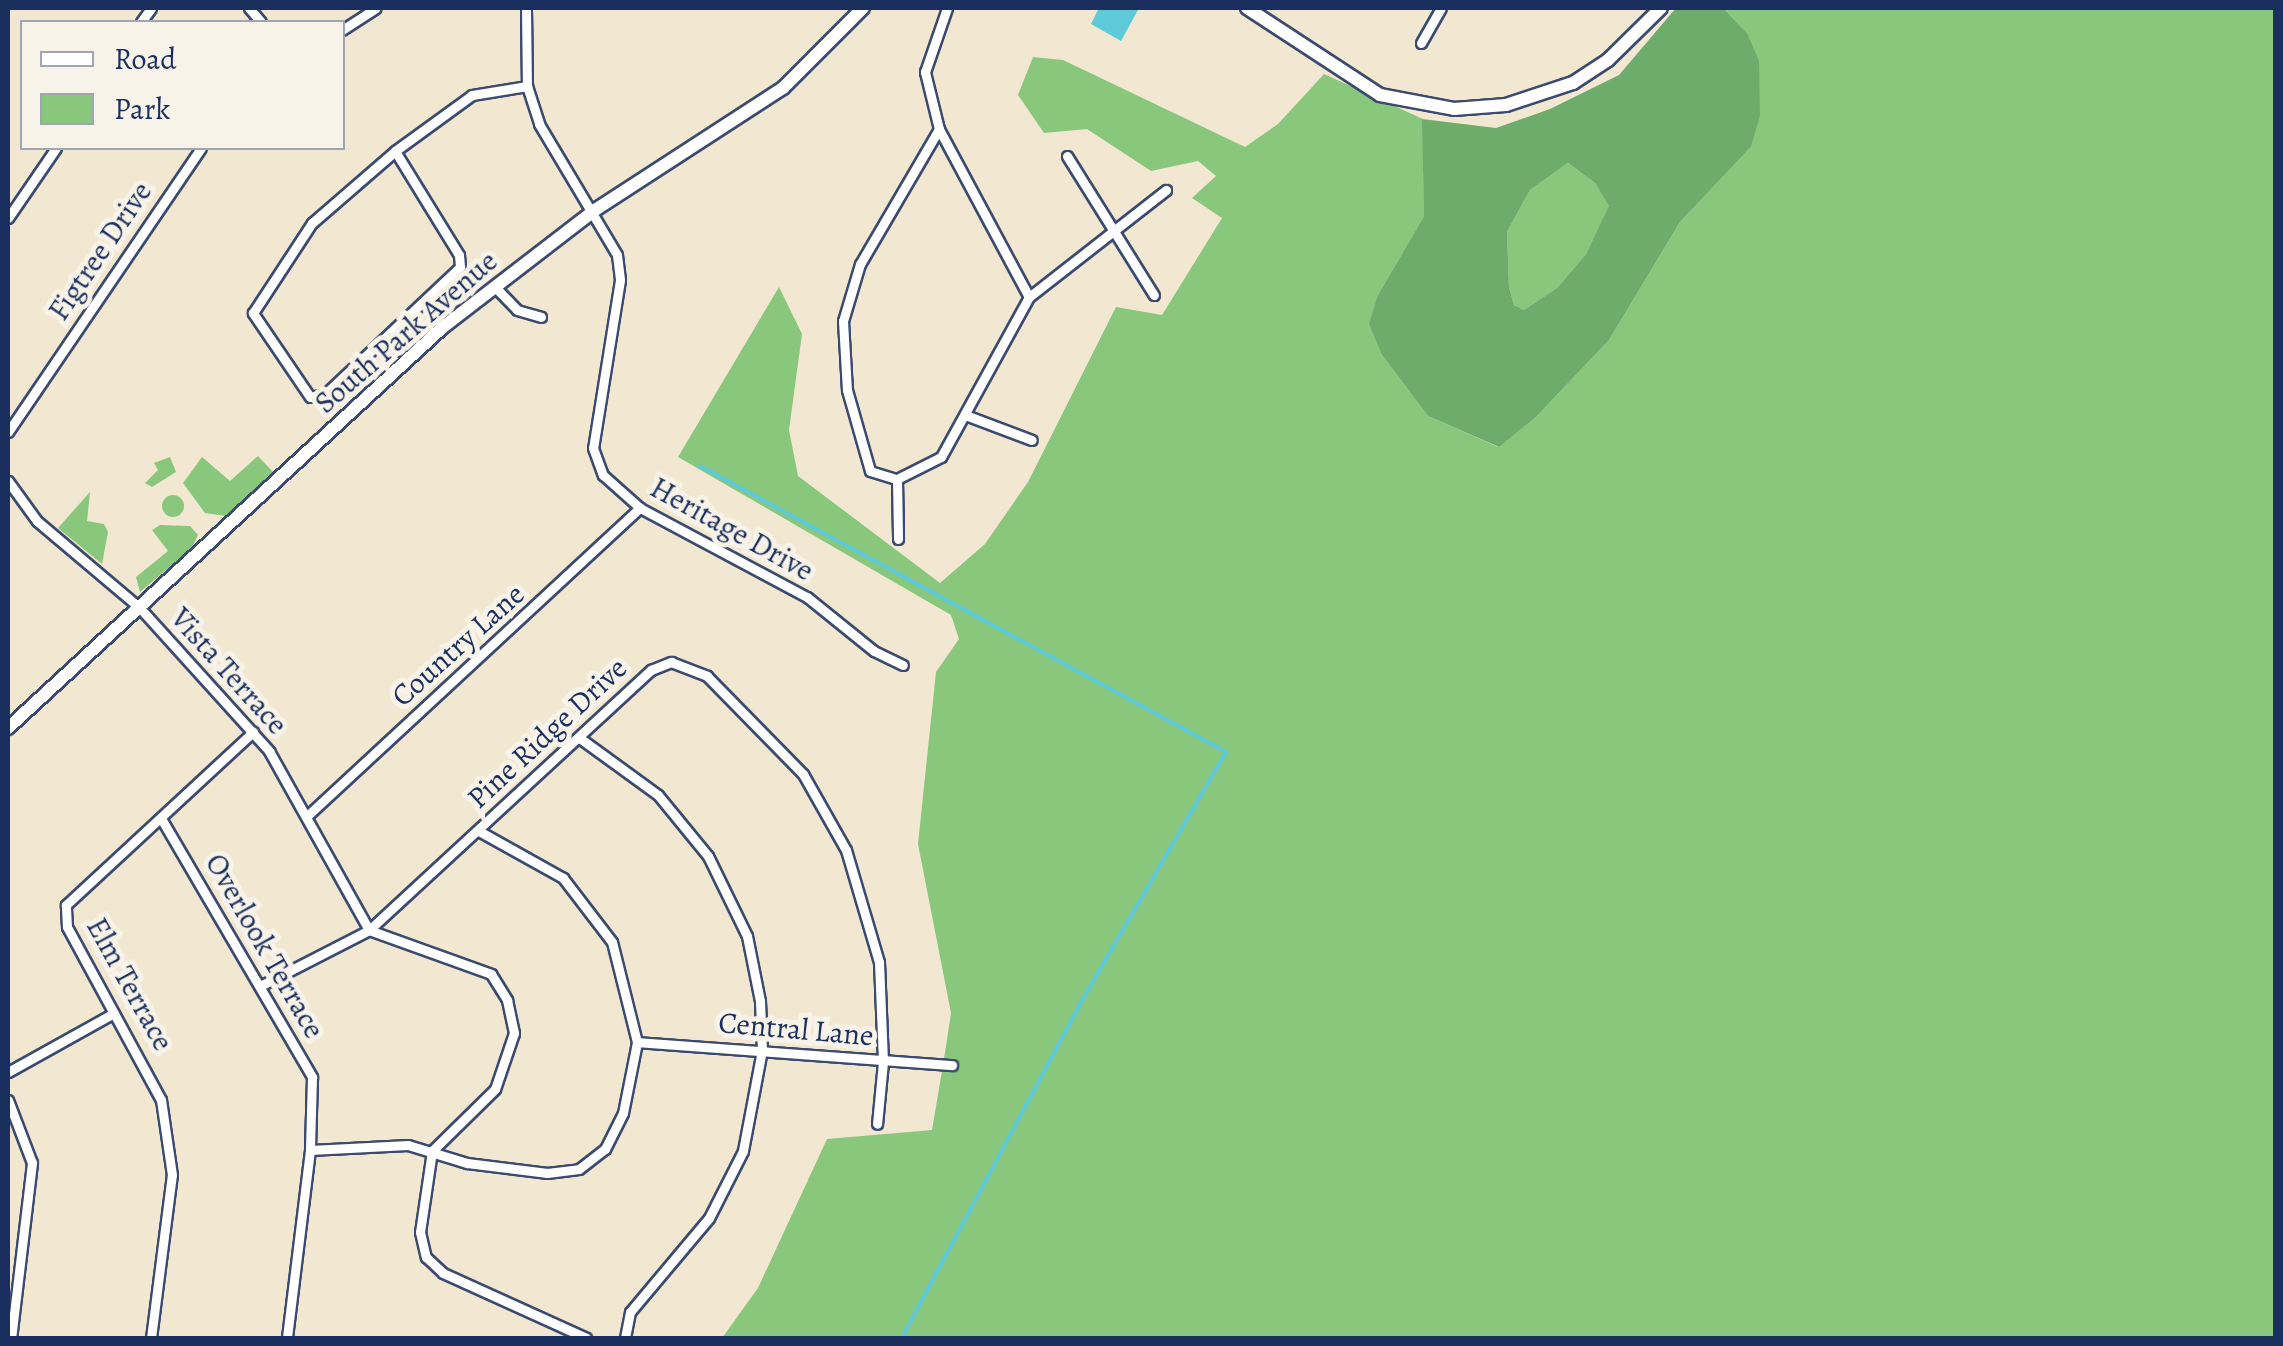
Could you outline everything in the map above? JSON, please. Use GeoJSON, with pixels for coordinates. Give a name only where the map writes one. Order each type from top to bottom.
{"type":"FeatureCollection","features":[{"type":"Feature","properties":{"kind":"street"},"geometry":{"type":"LineString","coordinates":[[345,28],[376,8]]}},
{"type":"Feature","properties":{"kind":"street","name":"Heritage Drive"},"geometry":{"type":"LineString","coordinates":[[526,8],[527,86],[539,124],[613,244],[620,280],[593,448],[602,474],[640,508],[807,597],[874,652],[902,665]]}},
{"type":"Feature","properties":{"kind":"street","name":"South Park Avenue"},"geometry":{"type":"LineString","coordinates":[[8,728],[494,286],[595,210],[783,88],[863,8]]}},
{"type":"Feature","properties":{"kind":"street"},"geometry":{"type":"LineString","coordinates":[[947,8],[925,72],[939,128],[1029,297]]}},
{"type":"Feature","properties":{"kind":"street"},"geometry":{"type":"LineString","coordinates":[[1247,8],[1380,95],[1454,108],[1506,105],[1573,83],[1608,60],[1661,8]]}},
{"type":"Feature","properties":{"kind":"street"},"geometry":{"type":"LineString","coordinates":[[1422,43],[1441,8]]}},
{"type":"Feature","properties":{"kind":"street"},"geometry":{"type":"LineString","coordinates":[[395,151],[459,255],[460,267],[325,394],[310,397],[258,328],[254,309],[312,222],[395,151],[472,95],[527,86]]}},
{"type":"Feature","properties":{"kind":"street"},"geometry":{"type":"LineString","coordinates":[[939,128],[860,264],[842,320],[846,390],[870,471],[897,479],[941,458],[968,416],[1029,297],[1166,190]]}},
{"type":"Feature","properties":{"kind":"street"},"geometry":{"type":"LineString","coordinates":[[8,218],[55,150]]}},
{"type":"Feature","properties":{"kind":"street","name":"Figtree Drive"},"geometry":{"type":"LineString","coordinates":[[8,432],[200,150]]}},
{"type":"Feature","properties":{"kind":"street"},"geometry":{"type":"LineString","coordinates":[[1066,156],[1154,295]]}},
{"type":"Feature","properties":{"kind":"street"},"geometry":{"type":"LineString","coordinates":[[494,286],[517,310],[541,317]]}},
{"type":"Feature","properties":{"kind":"street"},"geometry":{"type":"LineString","coordinates":[[968,416],[1032,440]]}},
{"type":"Feature","properties":{"kind":"street"},"geometry":{"type":"LineString","coordinates":[[897,479],[898,539]]}},
{"type":"Feature","properties":{"kind":"street","name":"Vista Terrace"},"geometry":{"type":"LineString","coordinates":[[8,481],[60,544],[140,608],[253,732],[307,816],[369,930]]}},
{"type":"Feature","properties":{"kind":"street","name":"Country Lane"},"geometry":{"type":"LineString","coordinates":[[307,816],[640,508]]}},
{"type":"Feature","properties":{"kind":"street","name":"Pine Ridge Drive"},"geometry":{"type":"LineString","coordinates":[[262,985],[369,930],[581,740],[651,670],[671,662],[692,665],[752,715],[803,774],[846,850],[879,962],[884,1062],[878,1124]]}},
{"type":"Feature","properties":{"kind":"street","name":"Elm Terrace"},"geometry":{"type":"LineString","coordinates":[[151,1338],[170,1149],[153,1078],[67,927],[66,906],[253,732]]}},
{"type":"Feature","properties":{"kind":"street"},"geometry":{"type":"LineString","coordinates":[[581,740],[658,794],[730,892],[747,936],[762,1050],[743,1151],[708,1218],[630,1312],[625,1338]]}},
{"type":"Feature","properties":{"kind":"street","name":"Overlook Terrace"},"geometry":{"type":"LineString","coordinates":[[162,820],[262,985],[312,1078],[310,1150],[287,1338]]}},
{"type":"Feature","properties":{"kind":"street"},"geometry":{"type":"LineString","coordinates":[[310,1150],[408,1145],[466,1163],[547,1173],[579,1169],[605,1149],[622,1113],[636,1042],[612,942],[586,903],[540,860],[480,831]]}},
{"type":"Feature","properties":{"kind":"street"},"geometry":{"type":"LineString","coordinates":[[369,930],[458,957],[490,974],[507,1000],[514,1033],[495,1088],[432,1151],[420,1232],[426,1257],[443,1273],[586,1338]]}},
{"type":"Feature","properties":{"kind":"street"},"geometry":{"type":"LineString","coordinates":[[8,1072],[114,1013]]}},
{"type":"Feature","properties":{"kind":"street","name":"Central Lane"},"geometry":{"type":"LineString","coordinates":[[636,1042],[952,1065]]}},
{"type":"Feature","properties":{"kind":"street"},"geometry":{"type":"LineString","coordinates":[[8,1100],[32,1163],[10,1338]]}},
{"type":"Feature","properties":{"kind":"green space"},"geometry":{"type":"Polygon","coordinates":[[[1676,8],[1723,8],[1747,33],[1759,61],[1760,115],[1751,147],[1680,222],[1609,340],[1536,417],[1499,447],[1428,416],[1382,355],[1369,324],[1378,295],[1424,216],[1422,119],[1496,128],[1550,109],[1619,75],[1676,8]],[[1568,163],[1530,190],[1507,232],[1509,287],[1514,305],[1524,310],[1557,288],[1586,254],[1609,206],[1595,183],[1568,163]]]}},
{"type":"Feature","properties":{"kind":"green space"},"geometry":{"type":"Polygon","coordinates":[[[1723,8],[2275,8],[2275,1338],[722,1338],[758,1288],[827,1139],[932,1130],[942,1071],[957,1071],[958,1060],[944,1059],[951,1013],[918,844],[936,672],[959,639],[951,615],[678,457],[779,287],[802,334],[789,430],[798,476],[940,583],[985,544],[1028,482],[1116,307],[1162,315],[1222,218],[1192,198],[1216,176],[1198,161],[1151,171],[1087,129],[1044,133],[1018,95],[1033,57],[1063,60],[1245,147],[1278,124],[1324,74],[1423,119],[1424,216],[1378,295],[1382,355],[1428,416],[1498,447],[1536,417],[1609,340],[1680,222],[1751,147],[1747,33],[1723,8]]]}},
{"type":"Feature","properties":{"kind":"green space"},"geometry":{"type":"Polygon","coordinates":[[[1568,163],[1595,183],[1610,206],[1586,254],[1557,288],[1524,310],[1514,305],[1509,287],[1507,232],[1530,190],[1568,163]]]}},
{"type":"Feature","properties":{"kind":"green space"},"geometry":{"type":"Polygon","coordinates":[[[258,456],[274,473],[226,516],[205,513],[183,483],[202,457],[230,481],[258,456]]]}},
{"type":"Feature","properties":{"kind":"green space"},"geometry":{"type":"Polygon","coordinates":[[[170,457],[176,472],[152,487],[145,483],[158,470],[154,463],[170,457]]]}},
{"type":"Feature","properties":{"kind":"green space"},"geometry":{"type":"Polygon","coordinates":[[[90,492],[87,521],[104,524],[108,532],[102,564],[58,528],[90,492]]]}},
{"type":"Feature","properties":{"kind":"green space"},"geometry":{"type":"Polygon","coordinates":[[[173,495],[181,498],[181,514],[173,517],[165,514],[162,506],[165,498],[173,495]]]}},
{"type":"Feature","properties":{"kind":"green space"},"geometry":{"type":"Polygon","coordinates":[[[160,525],[190,526],[198,535],[192,548],[140,592],[136,577],[168,551],[152,530],[160,525]]]}},
{"type":"Feature","properties":{"kind":"water"},"geometry":{"type":"Polygon","coordinates":[[[1099,8],[1138,10],[1121,41],[1091,24],[1099,8]]]}},
{"type":"Feature","properties":{"kind":"waterway"},"geometry":{"type":"LineString","coordinates":[[700,466],[1226,752],[1079,1006],[902,1338]]}}]}
